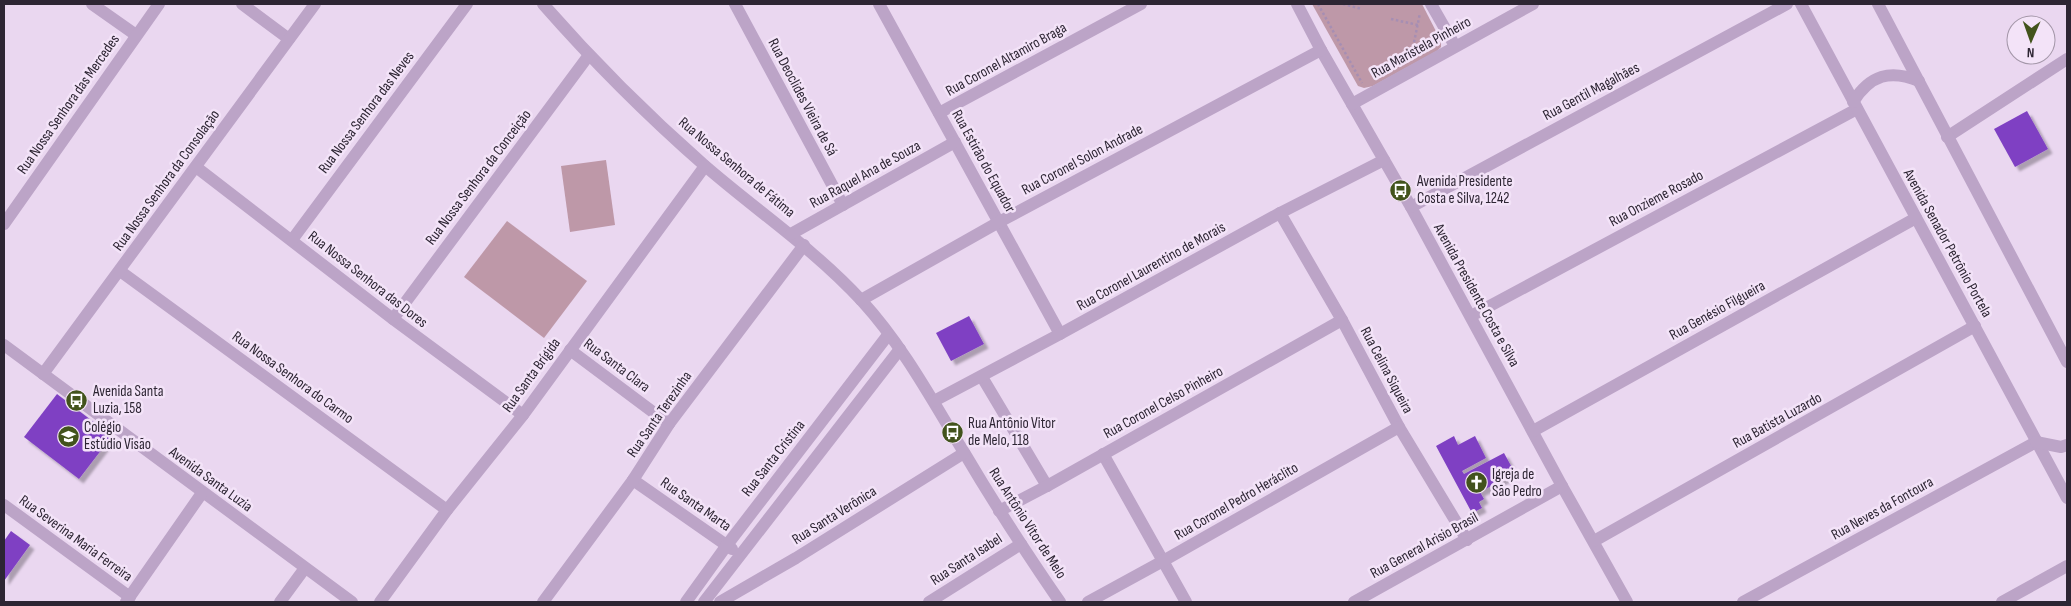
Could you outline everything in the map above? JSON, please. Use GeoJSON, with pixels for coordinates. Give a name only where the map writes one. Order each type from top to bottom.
{"type":"FeatureCollection","features":[{"type":"Feature","properties":{"kind":"street"},"geometry":{"type":"LineString","coordinates":[[92,4],[136,35]]}},
{"type":"Feature","properties":{"kind":"street","name":"Rua Nossa Senhora das Mercedes"},"geometry":{"type":"LineString","coordinates":[[4,224],[159,4]]}},
{"type":"Feature","properties":{"kind":"street"},"geometry":{"type":"LineString","coordinates":[[242,4],[288,39]]}},
{"type":"Feature","properties":{"kind":"street","name":"Rua Nossa Senhora da Consolação"},"geometry":{"type":"LineString","coordinates":[[43,374],[315,4]]}},
{"type":"Feature","properties":{"kind":"street","name":"Rua Nossa Senhora das Neves"},"geometry":{"type":"LineString","coordinates":[[292,240],[467,4]]}},
{"type":"Feature","properties":{"kind":"street","name":"Rua Nossa Senhora de Fátima"},"geometry":{"type":"LineString","coordinates":[[543,4],[589,55],[705,166],[804,245],[861,300],[888,334]]}},
{"type":"Feature","properties":{"kind":"street","name":"Rua Deoclides Vieira de Sá"},"geometry":{"type":"LineString","coordinates":[[735,4],[843,205]]}},
{"type":"Feature","properties":{"kind":"street","name":"Rua Estirão do Equador"},"geometry":{"type":"LineString","coordinates":[[879,4],[1060,334]]}},
{"type":"Feature","properties":{"kind":"street","name":"Rua Coronel Altamiro Braga"},"geometry":{"type":"LineString","coordinates":[[939,113],[1141,4]]}},
{"type":"Feature","properties":{"kind":"street","name":"Avenida Presidente Costa e Silva"},"geometry":{"type":"LineString","coordinates":[[1297,4],[1471,316],[1594,542],[1623,601]]}},
{"type":"Feature","properties":{"kind":"street"},"geometry":{"type":"LineString","coordinates":[[1431,4],[1455,46]]}},
{"type":"Feature","properties":{"kind":"street","name":"Rua Maristela Pinheiro"},"geometry":{"type":"LineString","coordinates":[[1352,104],[1533,4]]}},
{"type":"Feature","properties":{"kind":"street","name":"Rua Gentil Magalhães"},"geometry":{"type":"LineString","coordinates":[[1411,207],[1787,4]]}},
{"type":"Feature","properties":{"kind":"street","name":"Avenida Senador Petrônio Portela"},"geometry":{"type":"LineString","coordinates":[[1801,4],[2067,498]]}},
{"type":"Feature","properties":{"kind":"street"},"geometry":{"type":"LineString","coordinates":[[1878,4],[2067,362]]}},
{"type":"Feature","properties":{"kind":"street","name":"Rua Coronel Solon Andrade"},"geometry":{"type":"LineString","coordinates":[[861,300],[999,222],[1321,50]]}},
{"type":"Feature","properties":{"kind":"street","name":"Rua Nossa Senhora da Conceição"},"geometry":{"type":"LineString","coordinates":[[393,319],[589,55]]}},
{"type":"Feature","properties":{"kind":"street"},"geometry":{"type":"LineString","coordinates":[[1947,137],[2067,59]]}},
{"type":"Feature","properties":{"kind":"street"},"geometry":{"type":"LineString","coordinates":[[1855,106],[1866,85],[1881,76],[1893,74],[1919,81]]}},
{"type":"Feature","properties":{"kind":"street","name":"Rua Onzieme Rosado"},"geometry":{"type":"LineString","coordinates":[[1471,316],[1855,106]]}},
{"type":"Feature","properties":{"kind":"street","name":"Rua Raquel Ana de Souza"},"geometry":{"type":"LineString","coordinates":[[791,234],[955,142]]}},
{"type":"Feature","properties":{"kind":"street","name":"Rua Coronel Laurentino de Morais"},"geometry":{"type":"LineString","coordinates":[[934,402],[1280,213],[1384,160]]}},
{"type":"Feature","properties":{"kind":"street","name":"Rua Santa Brígida"},"geometry":{"type":"LineString","coordinates":[[380,602],[447,510],[523,415],[705,166]]}},
{"type":"Feature","properties":{"kind":"street","name":"Rua Nossa Senhora das Dores"},"geometry":{"type":"LineString","coordinates":[[196,167],[393,319],[523,415]]}},
{"type":"Feature","properties":{"kind":"street","name":"Rua Celina Siqueira"},"geometry":{"type":"LineString","coordinates":[[1280,213],[1342,320],[1399,427],[1467,540]]}},
{"type":"Feature","properties":{"kind":"street","name":"Rua Genésio Filgueira"},"geometry":{"type":"LineString","coordinates":[[1533,431],[1916,218]]}},
{"type":"Feature","properties":{"kind":"street","name":"Rua Santa Terezinha"},"geometry":{"type":"LineString","coordinates":[[543,602],[633,480],[669,424],[804,245]]}},
{"type":"Feature","properties":{"kind":"street","name":"Rua Nossa Senhora do Carmo"},"geometry":{"type":"LineString","coordinates":[[120,271],[447,510]]}},
{"type":"Feature","properties":{"kind":"street","name":"Rua Coronel Celso Pinheiro"},"geometry":{"type":"LineString","coordinates":[[999,511],[1342,320]]}},
{"type":"Feature","properties":{"kind":"street","name":"Rua Batista Luzardo"},"geometry":{"type":"LineString","coordinates":[[1594,542],[1975,326]]}},
{"type":"Feature","properties":{"kind":"street","name":"Rua Antônio Vitor de Melo"},"geometry":{"type":"LineString","coordinates":[[888,334],[900,349],[934,402],[999,511],[1060,602]]}},
{"type":"Feature","properties":{"kind":"street","name":"Rua Santa Cristina"},"geometry":{"type":"LineString","coordinates":[[686,602],[727,545],[888,334]]}},
{"type":"Feature","properties":{"kind":"street","name":"Avenida Santa Luzia"},"geometry":{"type":"LineString","coordinates":[[4,345],[352,602]]}},
{"type":"Feature","properties":{"kind":"street"},"geometry":{"type":"LineString","coordinates":[[704,602],[900,349]]}},
{"type":"Feature","properties":{"kind":"street","name":"Rua Santa Clara"},"geometry":{"type":"LineString","coordinates":[[570,350],[669,424]]}},
{"type":"Feature","properties":{"kind":"street"},"geometry":{"type":"LineString","coordinates":[[982,377],[1046,486]]}},
{"type":"Feature","properties":{"kind":"street","name":"Rua Coronel Pedro Heráclito"},"geometry":{"type":"LineString","coordinates":[[1088,602],[1163,562],[1399,427]]}},
{"type":"Feature","properties":{"kind":"street"},"geometry":{"type":"LineString","coordinates":[[2036,442],[2061,447],[2067,445]]}},
{"type":"Feature","properties":{"kind":"street","name":"Rua Neves da Fontoura"},"geometry":{"type":"LineString","coordinates":[[1743,602],[2036,442]]}},
{"type":"Feature","properties":{"kind":"street","name":"Rua Santa Verônica"},"geometry":{"type":"LineString","coordinates":[[720,602],[734,599],[964,453]]}},
{"type":"Feature","properties":{"kind":"street"},"geometry":{"type":"LineString","coordinates":[[1103,454],[1186,602]]}},
{"type":"Feature","properties":{"kind":"street","name":"Rua Santa Marta"},"geometry":{"type":"LineString","coordinates":[[633,480],[740,554]]}},
{"type":"Feature","properties":{"kind":"street","name":"Rua General Arisio Brasil"},"geometry":{"type":"LineString","coordinates":[[1354,602],[1562,486]]}},
{"type":"Feature","properties":{"kind":"street"},"geometry":{"type":"LineString","coordinates":[[128,600],[202,493]]}},
{"type":"Feature","properties":{"kind":"street","name":"Rua Severina Maria Ferreira"},"geometry":{"type":"LineString","coordinates":[[4,505],[128,600]]}},
{"type":"Feature","properties":{"kind":"street","name":"Rua Santa Isabel"},"geometry":{"type":"LineString","coordinates":[[929,602],[1021,544]]}},
{"type":"Feature","properties":{"kind":"street"},"geometry":{"type":"LineString","coordinates":[[2002,602],[2067,566]]}},
{"type":"Feature","properties":{"kind":"street"},"geometry":{"type":"LineString","coordinates":[[280,602],[305,568]]}},
{"type":"Feature","properties":{"kind":"path"},"geometry":{"type":"LineString","coordinates":[[1318,4],[1360,81],[1364,84]]}},
{"type":"Feature","properties":{"kind":"path"},"geometry":{"type":"LineString","coordinates":[[1343,4],[1362,9]]}},
{"type":"Feature","properties":{"kind":"path"},"geometry":{"type":"LineString","coordinates":[[1418,57],[1410,61],[1421,11],[1425,19]]}},
{"type":"Feature","properties":{"kind":"path"},"geometry":{"type":"LineString","coordinates":[[1391,18],[1418,25]]}},
{"type":"Feature","properties":{"kind":"shaded area"},"geometry":{"type":"Polygon","coordinates":[[[1312,4],[1422,4],[1441,41],[1441,47],[1373,86],[1364,88],[1358,86],[1312,4]]]}},
{"type":"Feature","properties":{"kind":"shaded area"},"geometry":{"type":"Polygon","coordinates":[[[606,160],[615,225],[570,232],[561,166],[606,160]]]}},
{"type":"Feature","properties":{"kind":"shaded area"},"geometry":{"type":"Polygon","coordinates":[[[507,221],[587,281],[544,338],[464,277],[507,221]]]}},
{"type":"Feature","properties":{"kind":"building"},"geometry":{"type":"Polygon","coordinates":[[[2027,111],[2048,149],[2015,167],[1994,129],[2027,111]]]}},
{"type":"Feature","properties":{"kind":"building"},"geometry":{"type":"Polygon","coordinates":[[[969,316],[984,344],[951,361],[936,333],[969,316]]]}},
{"type":"Feature","properties":{"kind":"building","name":"Colégio Estúdio Visão"},"geometry":{"type":"Polygon","coordinates":[[[57,394],[112,436],[79,479],[24,437],[57,394]]]}},
{"type":"Feature","properties":{"kind":"building","name":"Igreja de São Pedro"},"geometry":{"type":"Polygon","coordinates":[[[1454,436],[1458,445],[1475,436],[1486,458],[1462,471],[1464,474],[1504,453],[1515,473],[1480,492],[1484,499],[1479,502],[1482,508],[1472,513],[1436,446],[1454,436]]]}},
{"type":"Feature","properties":{"kind":"building"},"geometry":{"type":"Polygon","coordinates":[[[11,531],[30,545],[4,581],[4,541],[11,531]]]}},
{"type":"Feature","properties":{"kind":"place","name":"Avenida Presidente Costa e Silva, 1242"},"geometry":{"type":"Point","coordinates":[1401,190]}},
{"type":"Feature","properties":{"kind":"place","name":"Avenida Santa Luzia, 158"},"geometry":{"type":"Point","coordinates":[77,400]}},
{"type":"Feature","properties":{"kind":"place","name":"Rua Antônio Vitor de Melo, 118"},"geometry":{"type":"Point","coordinates":[952,432]}},
{"type":"Feature","properties":{"kind":"place","name":"Colégio Estúdio Visão"},"geometry":{"type":"Point","coordinates":[68,436]}},
{"type":"Feature","properties":{"kind":"place","name":"Igreja de São Pedro"},"geometry":{"type":"Point","coordinates":[1476,483]}}]}
